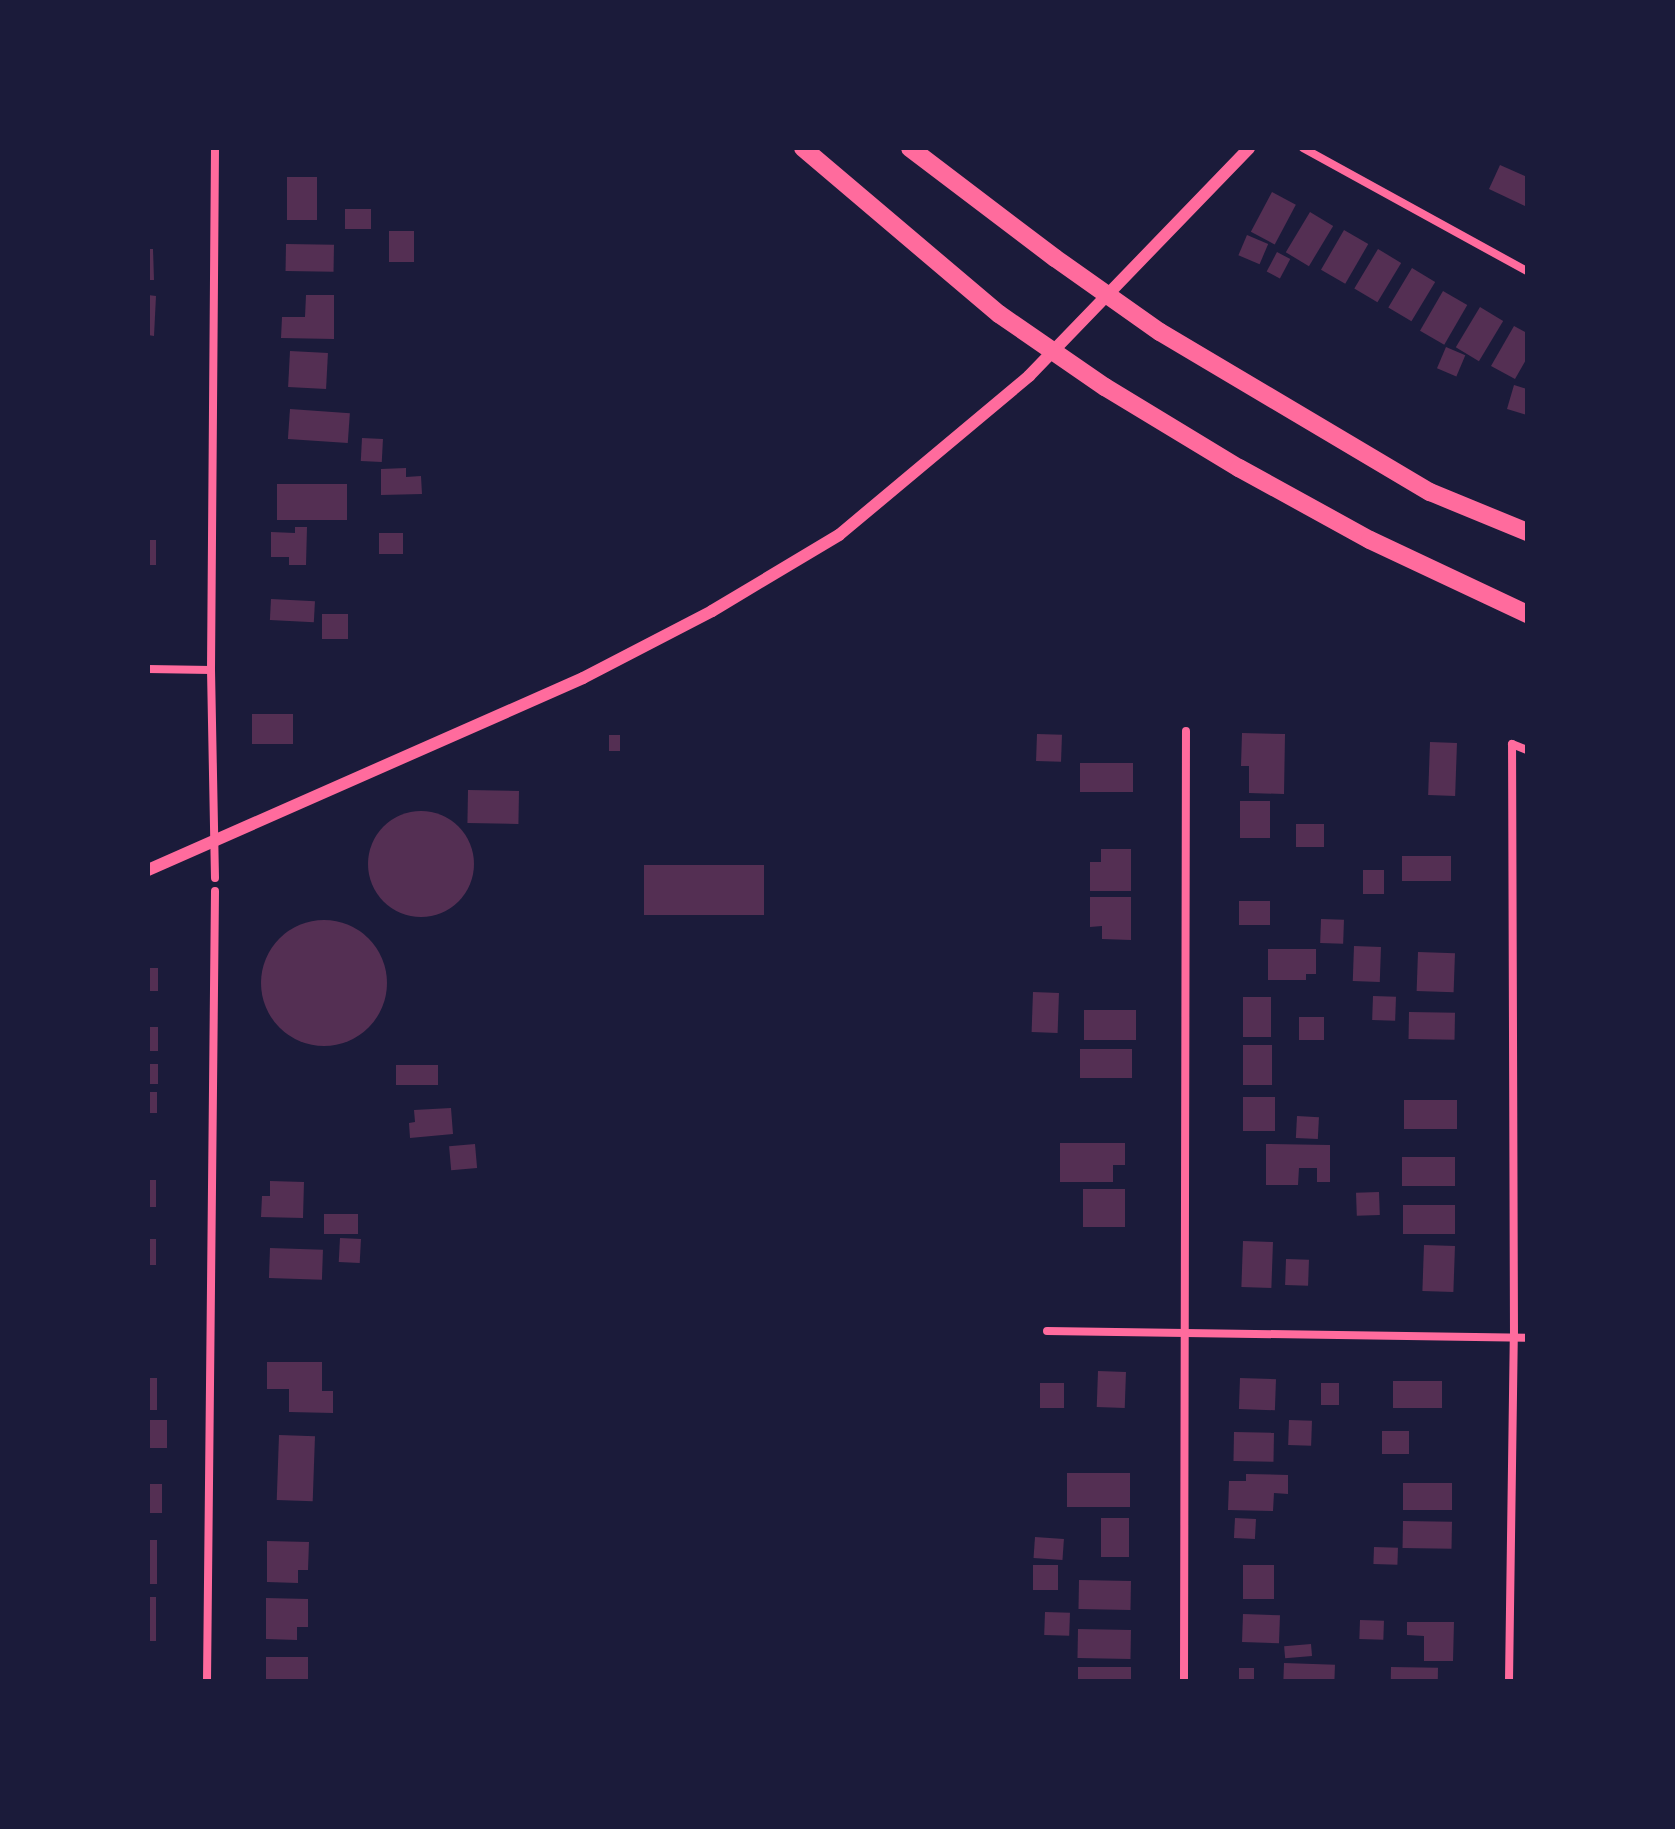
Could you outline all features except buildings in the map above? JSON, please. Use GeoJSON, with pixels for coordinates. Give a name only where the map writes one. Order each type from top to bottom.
{"type":"FeatureCollection","features":[{"type":"Feature","properties":{"kind":"highway"},"geometry":{"type":"LineString","coordinates":[[803,148],[999,314],[1105,387],[1239,468],[1370,540],[1527,614]]}},
{"type":"Feature","properties":{"kind":"highway"},"geometry":{"type":"LineString","coordinates":[[910,148],[1055,258],[1160,332],[1430,492],[1527,532]]}},
{"type":"Feature","properties":{"kind":"street"},"geometry":{"type":"LineString","coordinates":[[215,148],[211,670],[215,878]]}},
{"type":"Feature","properties":{"kind":"street"},"geometry":{"type":"LineString","coordinates":[[148,870],[583,678],[712,611],[839,535],[1029,376],[1249,148]]}},
{"type":"Feature","properties":{"kind":"street"},"geometry":{"type":"LineString","coordinates":[[1303,148],[1527,271]]}},
{"type":"Feature","properties":{"kind":"street"},"geometry":{"type":"LineString","coordinates":[[148,669],[211,670]]}},
{"type":"Feature","properties":{"kind":"street"},"geometry":{"type":"LineString","coordinates":[[1184,1681],[1186,731]]}},
{"type":"Feature","properties":{"kind":"street"},"geometry":{"type":"LineString","coordinates":[[1509,1681],[1514,1337],[1512,744],[1527,750]]}},
{"type":"Feature","properties":{"kind":"street"},"geometry":{"type":"LineString","coordinates":[[207,1681],[215,891]]}},
{"type":"Feature","properties":{"kind":"street"},"geometry":{"type":"LineString","coordinates":[[1047,1331],[1527,1338]]}}]}
